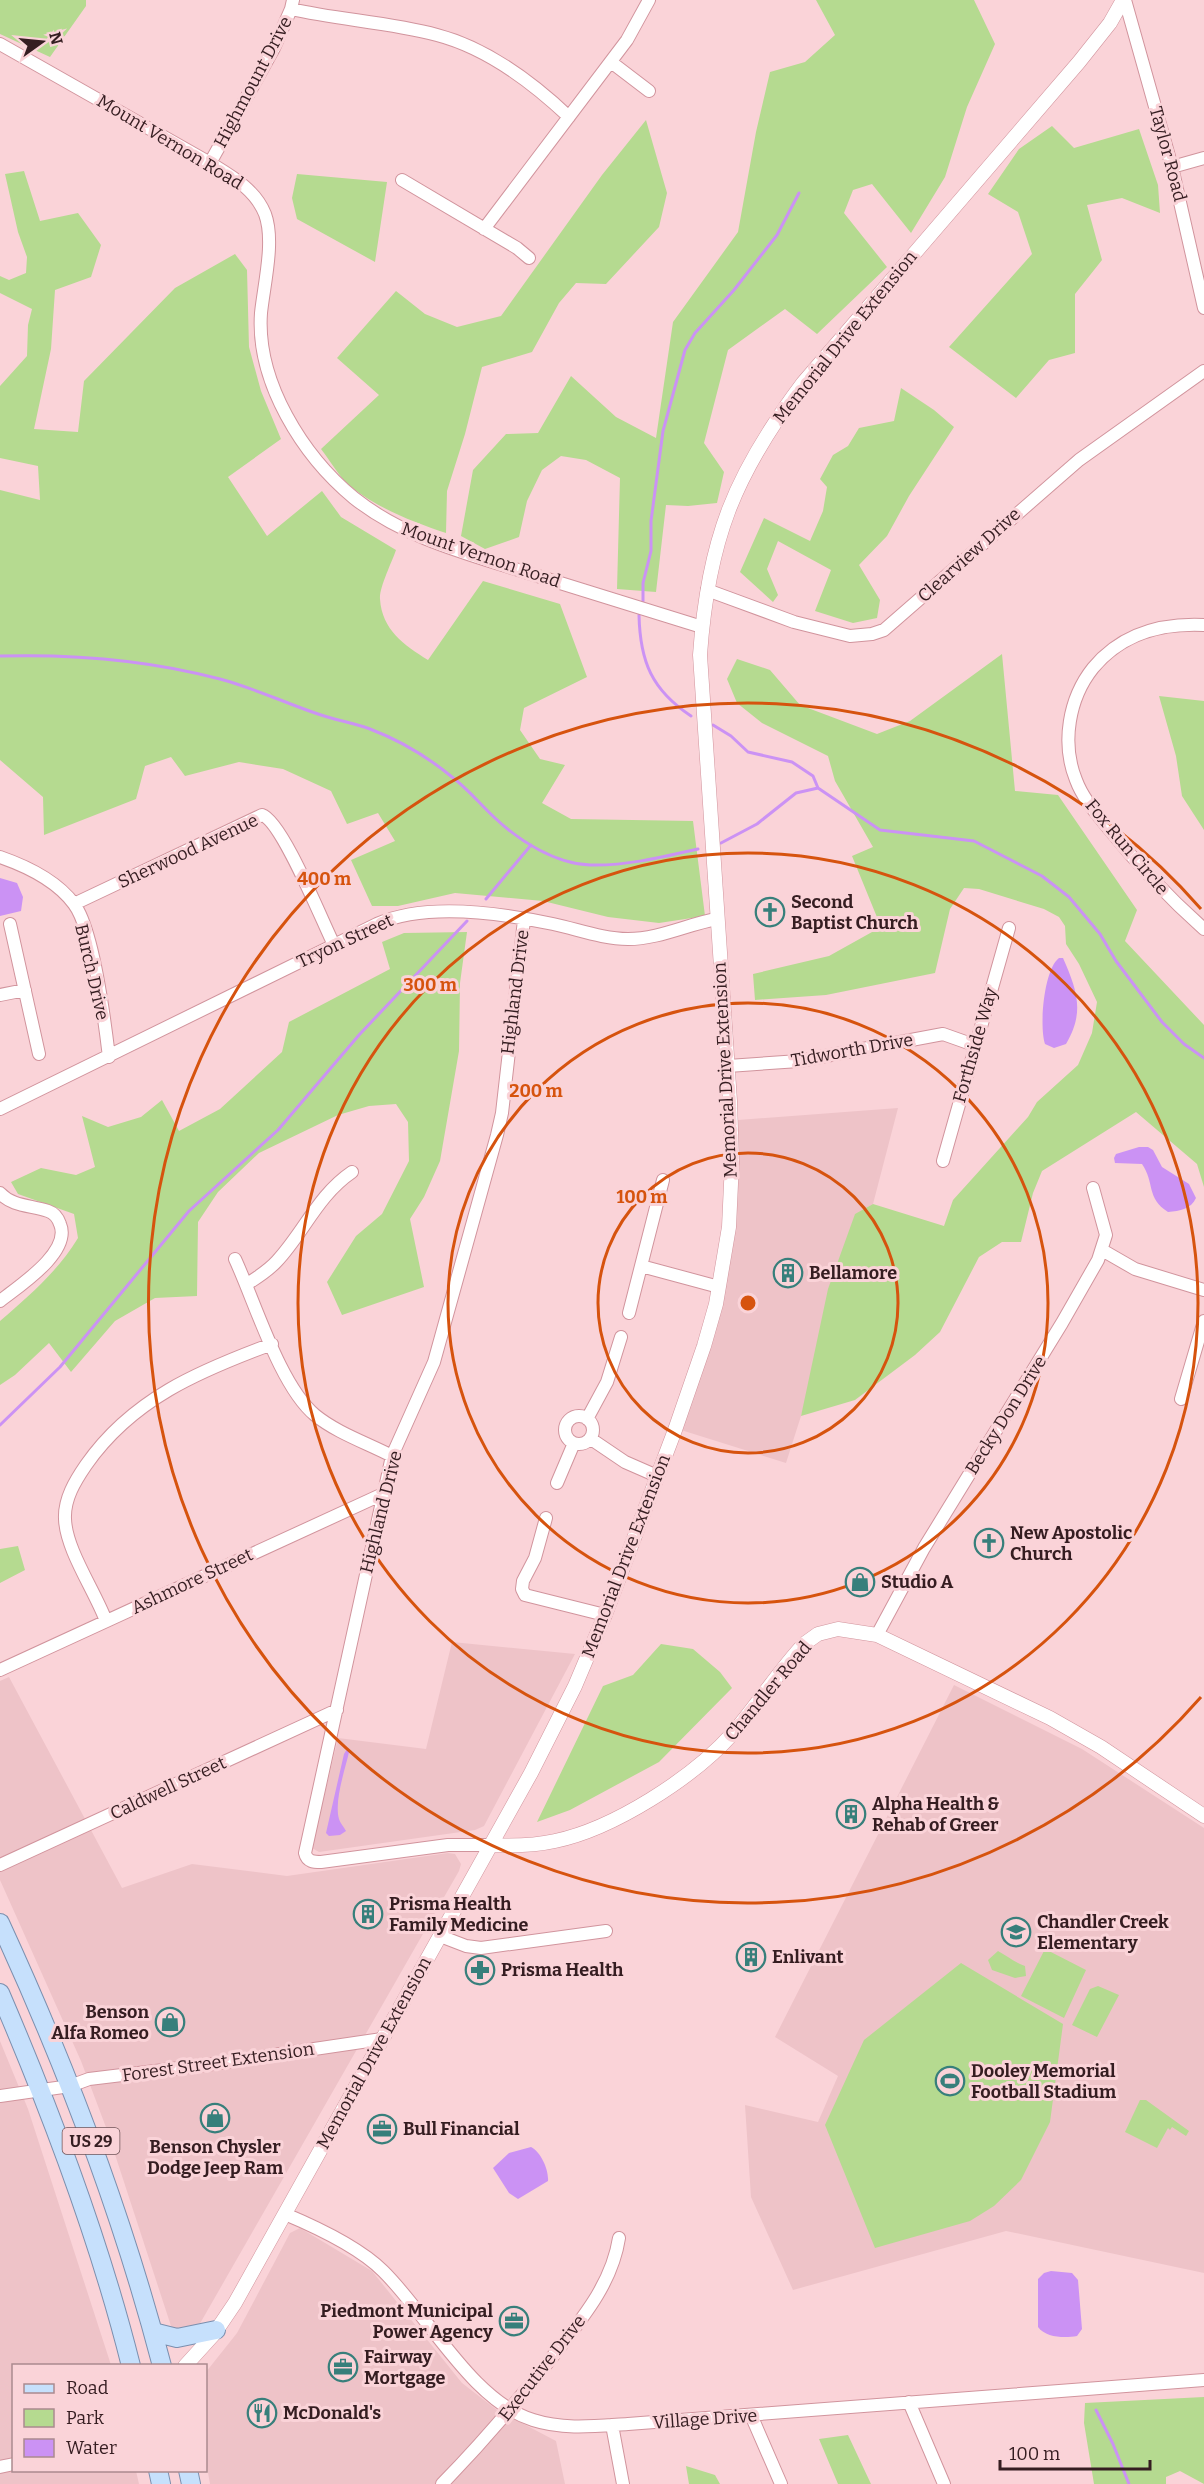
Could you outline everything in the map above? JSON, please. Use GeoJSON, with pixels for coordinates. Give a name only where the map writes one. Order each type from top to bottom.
{"type":"FeatureCollection","features":[{"type":"Feature","properties":{"kind":"main road","name":"US 29"},"geometry":{"type":"LineString","coordinates":[[0,1923],[32,1993],[94,2238],[130,2364]]}},
{"type":"Feature","properties":{"kind":"main road","name":"US 29"},"geometry":{"type":"LineString","coordinates":[[0,1993],[55,2088],[122,2229],[161,2364]]}},
{"type":"Feature","properties":{"kind":"main road"},"geometry":{"type":"LineString","coordinates":[[153,2331],[170,2337],[185,2338],[216,2330]]}},
{"type":"Feature","properties":{"kind":"street"},"geometry":{"type":"LineString","coordinates":[[484,229],[611,62],[641,17],[649,0]]}},
{"type":"Feature","properties":{"kind":"street","name":"Taylor Road"},"geometry":{"type":"LineString","coordinates":[[1124,0],[1172,167],[1204,308]]}},
{"type":"Feature","properties":{"kind":"street","name":"Memorial Drive Extension"},"geometry":{"type":"LineString","coordinates":[[187,2364],[216,2330],[235,2302],[552,1735],[605,1615],[704,1346],[719,1287],[729,1227],[731,1186],[728,1066],[700,690],[702,627],[716,547],[732,498],[750,462],[782,411],[826,356],[1079,62],[1110,23],[1124,0]]}},
{"type":"Feature","properties":{"kind":"street"},"geometry":{"type":"LineString","coordinates":[[292,5],[450,38],[499,62],[569,117]]}},
{"type":"Feature","properties":{"kind":"street","name":"Highmount Drive"},"geometry":{"type":"LineString","coordinates":[[210,162],[274,48],[292,5]]}},
{"type":"Feature","properties":{"kind":"street","name":"Mount Vernon Road"},"geometry":{"type":"LineString","coordinates":[[0,44],[210,162],[245,186],[258,200],[265,213],[269,239],[261,326],[266,362],[278,397],[298,433],[315,458],[345,489],[373,512],[411,533],[488,560],[702,627]]}},
{"type":"Feature","properties":{"kind":"street"},"geometry":{"type":"LineString","coordinates":[[611,62],[649,91]]}},
{"type":"Feature","properties":{"kind":"street"},"geometry":{"type":"LineString","coordinates":[[1172,167],[1204,158]]}},
{"type":"Feature","properties":{"kind":"street"},"geometry":{"type":"LineString","coordinates":[[402,180],[517,248],[529,258]]}},
{"type":"Feature","properties":{"kind":"street","name":"Clearview Drive"},"geometry":{"type":"LineString","coordinates":[[707,590],[794,622],[850,636],[872,634],[884,630],[1079,460],[1204,371]]}},
{"type":"Feature","properties":{"kind":"street","name":"Fox Run Circle"},"geometry":{"type":"LineString","coordinates":[[1204,625],[1177,624],[1146,630],[1109,651],[1081,686],[1068,728],[1073,774],[1090,806],[1154,882],[1204,929]]}},
{"type":"Feature","properties":{"kind":"street","name":"Sherwood Avenue"},"geometry":{"type":"LineString","coordinates":[[74,904],[262,815],[272,820],[286,844],[334,945]]}},
{"type":"Feature","properties":{"kind":"street","name":"Burch Drive"},"geometry":{"type":"LineString","coordinates":[[0,857],[41,876],[74,904],[89,944],[109,1057]]}},
{"type":"Feature","properties":{"kind":"street","name":"Tryon Street"},"geometry":{"type":"LineString","coordinates":[[0,1109],[334,945],[387,920],[415,912],[456,912],[524,920],[629,939],[653,936],[717,919]]}},
{"type":"Feature","properties":{"kind":"street","name":"Highland Drive"},"geometry":{"type":"LineString","coordinates":[[491,1845],[448,1845],[321,1862],[312,1862],[306,1857],[306,1847],[392,1456],[434,1362],[497,1135],[502,1113],[524,920]]}},
{"type":"Feature","properties":{"kind":"street"},"geometry":{"type":"LineString","coordinates":[[10,924],[39,1054]]}},
{"type":"Feature","properties":{"kind":"street","name":"Forthside Way"},"geometry":{"type":"LineString","coordinates":[[943,1161],[1009,928]]}},
{"type":"Feature","properties":{"kind":"street"},"geometry":{"type":"LineString","coordinates":[[0,995],[25,990]]}},
{"type":"Feature","properties":{"kind":"street","name":"Tidworth Drive"},"geometry":{"type":"LineString","coordinates":[[728,1066],[799,1061],[943,1034],[974,1045]]}},
{"type":"Feature","properties":{"kind":"street"},"geometry":{"type":"LineString","coordinates":[[247,1284],[263,1274],[278,1260],[323,1198],[337,1182],[352,1172]]}},
{"type":"Feature","properties":{"kind":"street"},"geometry":{"type":"LineString","coordinates":[[629,1313],[663,1180]]}},
{"type":"Feature","properties":{"kind":"street","name":"Becky Don Drive"},"geometry":{"type":"LineString","coordinates":[[877,1635],[924,1548],[1062,1323],[1102,1250],[1106,1235],[1093,1188]]}},
{"type":"Feature","properties":{"kind":"street"},"geometry":{"type":"LineString","coordinates":[[0,1193],[15,1203],[51,1212],[60,1223],[62,1233],[59,1244],[41,1268],[0,1301]]}},
{"type":"Feature","properties":{"kind":"street"},"geometry":{"type":"LineString","coordinates":[[1102,1250],[1135,1269],[1204,1290]]}},
{"type":"Feature","properties":{"kind":"street"},"geometry":{"type":"LineString","coordinates":[[235,1259],[291,1384],[314,1414],[327,1424],[392,1456]]}},
{"type":"Feature","properties":{"kind":"street"},"geometry":{"type":"LineString","coordinates":[[641,1266],[719,1287]]}},
{"type":"Feature","properties":{"kind":"street"},"geometry":{"type":"LineString","coordinates":[[1181,1399],[1204,1321]]}},
{"type":"Feature","properties":{"kind":"street"},"geometry":{"type":"LineString","coordinates":[[587,1419],[607,1382],[621,1337]]}},
{"type":"Feature","properties":{"kind":"street"},"geometry":{"type":"LineString","coordinates":[[106,1621],[70,1542],[65,1522],[67,1502],[80,1473],[108,1438],[152,1398],[187,1379],[272,1344]]}},
{"type":"Feature","properties":{"kind":"street"},"geometry":{"type":"LineString","coordinates":[[575,1417],[587,1419],[593,1430],[591,1439],[583,1444],[574,1443],[567,1437],[566,1425],[575,1417]]}},
{"type":"Feature","properties":{"kind":"street"},"geometry":{"type":"LineString","coordinates":[[591,1439],[625,1462],[657,1476]]}},
{"type":"Feature","properties":{"kind":"street"},"geometry":{"type":"LineString","coordinates":[[557,1483],[574,1443]]}},
{"type":"Feature","properties":{"kind":"street","name":"Ashmore Street"},"geometry":{"type":"LineString","coordinates":[[0,1670],[385,1493]]}},
{"type":"Feature","properties":{"kind":"street"},"geometry":{"type":"LineString","coordinates":[[546,1518],[535,1558],[523,1581],[522,1588],[525,1596],[605,1615]]}},
{"type":"Feature","properties":{"kind":"street","name":"Chandler Road"},"geometry":{"type":"LineString","coordinates":[[491,1845],[530,1845],[554,1842],[584,1833],[672,1786],[709,1758],[810,1639],[838,1629],[877,1635],[1050,1718],[1101,1747],[1204,1816]]}},
{"type":"Feature","properties":{"kind":"street","name":"Caldwell Street"},"geometry":{"type":"LineString","coordinates":[[0,1865],[337,1710]]}},
{"type":"Feature","properties":{"kind":"street"},"geometry":{"type":"LineString","coordinates":[[440,1936],[466,1946],[481,1948],[606,1931]]}},
{"type":"Feature","properties":{"kind":"street","name":"Forest Street Extension"},"geometry":{"type":"LineString","coordinates":[[0,2096],[55,2088],[89,2079],[213,2064],[382,2039]]}},
{"type":"Feature","properties":{"kind":"street","name":"Village Drive"},"geometry":{"type":"LineString","coordinates":[[285,2214],[354,2250],[381,2269],[482,2387],[511,2409],[533,2420],[557,2426],[612,2425],[1204,2380]]}},
{"type":"Feature","properties":{"kind":"street","name":"Executive Drive"},"geometry":{"type":"LineString","coordinates":[[442,2484],[511,2409],[588,2309],[608,2275],[620,2238]]}},
{"type":"Feature","properties":{"kind":"street"},"geometry":{"type":"LineString","coordinates":[[909,2402],[944,2484]]}},
{"type":"Feature","properties":{"kind":"street"},"geometry":{"type":"LineString","coordinates":[[751,2415],[781,2484]]}},
{"type":"Feature","properties":{"kind":"street"},"geometry":{"type":"LineString","coordinates":[[612,2425],[623,2484]]}},
{"type":"Feature","properties":{"kind":"shaded area"},"geometry":{"type":"Polygon","coordinates":[[[898,1108],[873,1204],[855,1215],[801,1416],[786,1463],[681,1430],[722,1307],[737,1211],[738,1120],[898,1108]]]}},
{"type":"Feature","properties":{"kind":"shaded area"},"geometry":{"type":"Polygon","coordinates":[[[452,1642],[575,1654],[484,1826],[475,1830],[319,1852],[312,1848],[338,1738],[426,1749],[452,1642]]]}},
{"type":"Feature","properties":{"kind":"shaded area"},"geometry":{"type":"Polygon","coordinates":[[[9,1677],[122,1888],[192,1864],[287,1876],[448,1853],[455,1854],[461,1864],[198,2327],[176,2332],[171,2326],[107,2130],[81,2061],[0,1880],[0,1681],[9,1677]]]}},
{"type":"Feature","properties":{"kind":"shaded area","name":"Chandler Creek Elementary"},"geometry":{"type":"Polygon","coordinates":[[[954,1685],[1082,1749],[1204,1828],[1204,2273],[1006,2231],[793,2290],[751,2197],[745,2105],[818,2122],[838,2076],[775,2037],[954,1685]]]}},
{"type":"Feature","properties":{"kind":"shaded area"},"geometry":{"type":"Polygon","coordinates":[[[0,2041],[28,2109],[111,2364],[12,2364],[12,2472],[136,2472],[139,2484],[0,2484],[0,2041]]]}},
{"type":"Feature","properties":{"kind":"shaded area"},"geometry":{"type":"Polygon","coordinates":[[[300,2228],[372,2271],[462,2383],[497,2410],[556,2441],[565,2484],[210,2484],[207,2467],[207,2371],[237,2333],[290,2233],[300,2228]]]}},
{"type":"Feature","properties":{"kind":"green space"},"geometry":{"type":"Polygon","coordinates":[[[0,0],[86,0],[86,6],[50,57],[0,34],[0,0]]]}},
{"type":"Feature","properties":{"kind":"green space"},"geometry":{"type":"Polygon","coordinates":[[[816,0],[974,0],[995,44],[967,107],[945,177],[911,233],[872,184],[853,190],[844,213],[887,267],[817,334],[785,309],[728,350],[704,443],[724,472],[717,503],[688,506],[666,505],[656,592],[617,589],[620,478],[586,460],[561,456],[542,470],[527,501],[519,537],[485,549],[461,536],[473,470],[506,434],[538,433],[571,376],[616,417],[656,438],[673,322],[738,232],[756,132],[770,72],[805,62],[835,35],[816,0]]]}},
{"type":"Feature","properties":{"kind":"green space"},"geometry":{"type":"Polygon","coordinates":[[[646,120],[667,193],[659,227],[606,284],[576,283],[559,303],[532,352],[482,367],[465,434],[447,491],[446,533],[396,514],[350,486],[321,449],[379,395],[337,358],[396,291],[425,314],[457,327],[501,316],[602,175],[646,120]]]}},
{"type":"Feature","properties":{"kind":"green space"},"geometry":{"type":"Polygon","coordinates":[[[1052,126],[1074,148],[1139,129],[1158,185],[1160,213],[1122,198],[1087,205],[1102,260],[1075,294],[1075,353],[1049,360],[1016,398],[949,347],[1032,254],[1018,212],[988,194],[1019,149],[1052,126]]]}},
{"type":"Feature","properties":{"kind":"green space"},"geometry":{"type":"Polygon","coordinates":[[[24,171],[40,221],[78,213],[101,245],[91,277],[55,290],[51,349],[34,429],[78,432],[84,381],[175,288],[235,254],[247,270],[249,347],[261,391],[281,439],[228,477],[267,536],[322,491],[341,517],[396,550],[382,588],[380,599],[382,610],[385,620],[396,636],[428,660],[483,581],[560,604],[587,677],[524,708],[520,730],[540,759],[565,765],[542,803],[571,819],[693,821],[705,916],[659,923],[608,917],[543,901],[455,893],[398,906],[372,906],[351,860],[395,841],[378,813],[347,824],[331,791],[283,769],[239,762],[185,776],[171,757],[145,766],[136,799],[44,835],[43,797],[0,760],[0,490],[40,500],[38,466],[0,458],[0,386],[27,356],[28,325],[32,309],[0,293],[0,276],[9,280],[26,273],[27,257],[18,232],[5,174],[24,171]]]}},
{"type":"Feature","properties":{"kind":"green space"},"geometry":{"type":"Polygon","coordinates":[[[297,174],[387,182],[375,262],[297,219],[292,198],[297,174]]]}},
{"type":"Feature","properties":{"kind":"green space"},"geometry":{"type":"Polygon","coordinates":[[[901,388],[934,410],[954,427],[909,496],[887,536],[859,565],[880,600],[877,618],[853,623],[815,611],[831,570],[778,541],[767,569],[778,595],[773,602],[740,572],[764,518],[810,541],[823,511],[827,487],[820,479],[833,455],[848,446],[859,428],[894,421],[901,388]]]}},
{"type":"Feature","properties":{"kind":"green space"},"geometry":{"type":"Polygon","coordinates":[[[1002,654],[1015,791],[1058,795],[1137,910],[1125,941],[1204,1025],[1204,1187],[1197,1164],[1136,1112],[1042,1171],[1033,1193],[1021,1242],[1002,1242],[979,1257],[940,1332],[915,1355],[855,1400],[801,1416],[828,1289],[855,1214],[873,1204],[944,1226],[953,1200],[1028,1117],[1037,1102],[1078,1065],[1092,1033],[1097,1002],[1079,964],[1066,944],[1065,926],[1059,917],[1044,909],[979,889],[964,888],[950,909],[935,973],[826,995],[755,1000],[753,974],[829,956],[881,927],[852,856],[873,847],[835,781],[828,756],[762,723],[737,703],[727,679],[737,659],[770,670],[800,705],[877,734],[910,721],[1002,654]]]}},
{"type":"Feature","properties":{"kind":"green space"},"geometry":{"type":"Polygon","coordinates":[[[1159,696],[1204,701],[1204,830],[1182,796],[1176,756],[1159,696]]]}},
{"type":"Feature","properties":{"kind":"green space"},"geometry":{"type":"Polygon","coordinates":[[[467,932],[460,983],[459,1051],[440,1161],[424,1197],[410,1219],[424,1287],[342,1315],[327,1282],[356,1236],[382,1214],[409,1161],[408,1122],[396,1104],[369,1106],[338,1115],[259,1153],[218,1192],[198,1222],[197,1296],[155,1298],[115,1321],[71,1372],[49,1343],[15,1375],[0,1385],[0,1321],[52,1272],[78,1238],[74,1214],[18,1194],[11,1182],[41,1168],[76,1175],[95,1167],[82,1116],[108,1127],[141,1117],[162,1100],[179,1131],[220,1109],[282,1052],[289,1022],[390,969],[382,942],[404,933],[467,932]]]}},
{"type":"Feature","properties":{"kind":"green space"},"geometry":{"type":"Polygon","coordinates":[[[18,1546],[25,1570],[0,1583],[0,1549],[18,1546]]]}},
{"type":"Feature","properties":{"kind":"green space"},"geometry":{"type":"Polygon","coordinates":[[[661,1644],[693,1649],[720,1672],[732,1688],[659,1762],[570,1810],[537,1822],[603,1686],[633,1675],[661,1644]]]}},
{"type":"Feature","properties":{"kind":"green space"},"geometry":{"type":"Polygon","coordinates":[[[1045,1949],[1086,1970],[1064,2018],[1021,1996],[1045,1949]]]}},
{"type":"Feature","properties":{"kind":"green space"},"geometry":{"type":"Polygon","coordinates":[[[998,1951],[1025,1966],[1026,1976],[1015,1978],[992,1970],[988,1960],[998,1951]]]}},
{"type":"Feature","properties":{"kind":"green space","name":"Dooley Memorial Football Stadium"},"geometry":{"type":"Polygon","coordinates":[[[961,1963],[1063,2024],[1050,2122],[1021,2180],[994,2206],[970,2221],[875,2248],[825,2125],[864,2040],[961,1963]]]}},
{"type":"Feature","properties":{"kind":"green space"},"geometry":{"type":"Polygon","coordinates":[[[1098,1986],[1119,1995],[1097,2037],[1072,2025],[1090,1989],[1098,1986]]]}},
{"type":"Feature","properties":{"kind":"green space"},"geometry":{"type":"Polygon","coordinates":[[[1140,2100],[1146,2100],[1189,2131],[1186,2136],[1172,2127],[1170,2130],[1168,2128],[1157,2148],[1125,2132],[1140,2100]]]}},
{"type":"Feature","properties":{"kind":"green space"},"geometry":{"type":"Polygon","coordinates":[[[1204,2397],[1204,2484],[1180,2471],[1166,2477],[1166,2484],[1094,2484],[1084,2423],[1085,2403],[1204,2397]]]}},
{"type":"Feature","properties":{"kind":"green space"},"geometry":{"type":"Polygon","coordinates":[[[848,2435],[871,2484],[838,2484],[819,2439],[848,2435]]]}},
{"type":"Feature","properties":{"kind":"green space"},"geometry":{"type":"Polygon","coordinates":[[[686,2466],[715,2475],[720,2484],[689,2484],[686,2466]]]}},
{"type":"Feature","properties":{"kind":"water"},"geometry":{"type":"Polygon","coordinates":[[[0,878],[17,883],[23,897],[21,911],[0,916],[0,878]]]}},
{"type":"Feature","properties":{"kind":"water"},"geometry":{"type":"Polygon","coordinates":[[[1059,958],[1063,958],[1072,980],[1077,1011],[1076,1022],[1066,1044],[1054,1048],[1045,1044],[1043,1012],[1046,985],[1054,964],[1059,958]]]}},
{"type":"Feature","properties":{"kind":"water"},"geometry":{"type":"Polygon","coordinates":[[[1139,1147],[1148,1147],[1153,1150],[1162,1167],[1189,1184],[1196,1198],[1191,1205],[1181,1210],[1168,1212],[1156,1201],[1142,1164],[1115,1163],[1116,1154],[1139,1147]]]}},
{"type":"Feature","properties":{"kind":"water"},"geometry":{"type":"Polygon","coordinates":[[[347,1749],[349,1752],[338,1803],[339,1819],[346,1831],[340,1835],[329,1836],[326,1833],[347,1749]]]}},
{"type":"Feature","properties":{"kind":"water"},"geometry":{"type":"Polygon","coordinates":[[[531,2147],[544,2162],[548,2181],[518,2199],[509,2193],[493,2168],[509,2153],[531,2147]]]}},
{"type":"Feature","properties":{"kind":"water"},"geometry":{"type":"Polygon","coordinates":[[[1051,2271],[1072,2273],[1078,2280],[1082,2329],[1077,2336],[1051,2335],[1041,2331],[1038,2327],[1038,2279],[1044,2273],[1051,2271]]]}},
{"type":"Feature","properties":{"kind":"waterway"},"geometry":{"type":"LineString","coordinates":[[643,601],[643,583],[651,551],[651,521],[663,431],[685,350],[695,333],[734,290],[777,235],[799,193]]}},
{"type":"Feature","properties":{"kind":"waterway"},"geometry":{"type":"LineString","coordinates":[[639,615],[642,647],[651,673],[667,696],[691,716]]}},
{"type":"Feature","properties":{"kind":"waterway"},"geometry":{"type":"LineString","coordinates":[[0,656],[83,657],[193,672],[370,729],[403,744],[434,763],[463,786],[495,818],[527,843],[551,856],[577,864],[617,864],[698,849]]}},
{"type":"Feature","properties":{"kind":"waterway"},"geometry":{"type":"LineString","coordinates":[[713,725],[731,736],[748,752],[792,762],[813,776],[818,788],[880,830],[974,841],[1042,876],[1069,897],[1100,934],[1116,961],[1162,1022],[1184,1044],[1204,1058]]}},
{"type":"Feature","properties":{"kind":"waterway"},"geometry":{"type":"LineString","coordinates":[[721,843],[757,824],[796,793],[818,788]]}},
{"type":"Feature","properties":{"kind":"waterway"},"geometry":{"type":"LineString","coordinates":[[486,899],[531,845]]}},
{"type":"Feature","properties":{"kind":"waterway"},"geometry":{"type":"LineString","coordinates":[[0,1425],[60,1367],[189,1211],[278,1130],[359,1035],[467,921]]}},
{"type":"Feature","properties":{"kind":"waterway"},"geometry":{"type":"LineString","coordinates":[[1096,2410],[1129,2484]]}},
{"type":"Feature","properties":{"kind":"place","name":"Second Baptist Church"},"geometry":{"type":"Point","coordinates":[770,912]}},
{"type":"Feature","properties":{"kind":"place","name":"Bellamore"},"geometry":{"type":"Point","coordinates":[788,1273]}},
{"type":"Feature","properties":{"kind":"place","name":"New Apostolic Church"},"geometry":{"type":"Point","coordinates":[989,1543]}},
{"type":"Feature","properties":{"kind":"place","name":"Studio A"},"geometry":{"type":"Point","coordinates":[860,1582]}},
{"type":"Feature","properties":{"kind":"place","name":"Alpha Health & Rehab of Greer"},"geometry":{"type":"Point","coordinates":[851,1814]}},
{"type":"Feature","properties":{"kind":"place","name":"Prisma Health Family Medicine"},"geometry":{"type":"Point","coordinates":[368,1914]}},
{"type":"Feature","properties":{"kind":"place","name":"Chandler Creek Elementary"},"geometry":{"type":"Point","coordinates":[1016,1932]}},
{"type":"Feature","properties":{"kind":"place","name":"Enlivant"},"geometry":{"type":"Point","coordinates":[751,1957]}},
{"type":"Feature","properties":{"kind":"place","name":"Prisma Health"},"geometry":{"type":"Point","coordinates":[480,1970]}},
{"type":"Feature","properties":{"kind":"place","name":"Benson Alfa Romeo"},"geometry":{"type":"Point","coordinates":[170,2022]}},
{"type":"Feature","properties":{"kind":"place","name":"Dooley Memorial Football Stadium"},"geometry":{"type":"Point","coordinates":[950,2081]}},
{"type":"Feature","properties":{"kind":"place","name":"Benson Chysler Dodge Jeep Ram"},"geometry":{"type":"Point","coordinates":[215,2118]}},
{"type":"Feature","properties":{"kind":"place","name":"Bull Financial"},"geometry":{"type":"Point","coordinates":[382,2129]}},
{"type":"Feature","properties":{"kind":"place","name":"Piedmont Municipal Power Agency"},"geometry":{"type":"Point","coordinates":[514,2321]}},
{"type":"Feature","properties":{"kind":"place","name":"Fairway Mortgage"},"geometry":{"type":"Point","coordinates":[343,2367]}},
{"type":"Feature","properties":{"kind":"place","name":"McDonald's"},"geometry":{"type":"Point","coordinates":[262,2413]}}]}
